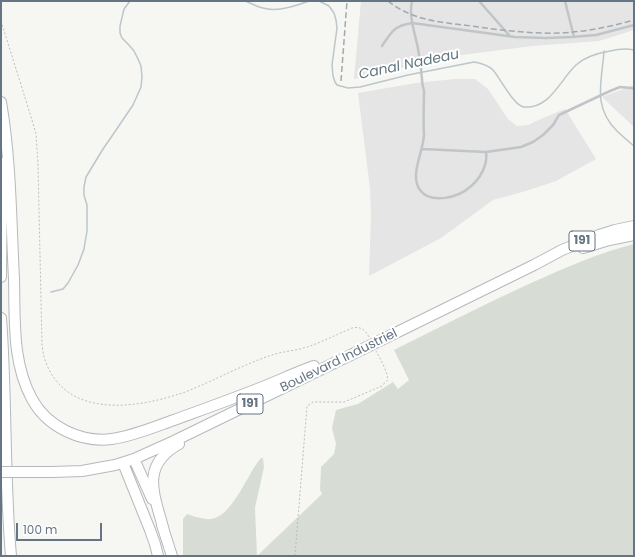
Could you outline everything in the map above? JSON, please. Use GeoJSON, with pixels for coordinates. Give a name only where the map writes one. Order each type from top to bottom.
{"type":"FeatureCollection","features":[{"type":"Feature","properties":{"kind":"highway"},"geometry":{"type":"LineString","coordinates":[[1,102],[5,129],[8,170],[16,325],[20,363],[24,381],[32,399],[40,411],[57,426],[86,438],[104,439],[123,436],[152,428],[199,411],[369,346]]}},
{"type":"Feature","properties":{"kind":"highway"},"geometry":{"type":"LineString","coordinates":[[1,152],[1,277]]}},
{"type":"Feature","properties":{"kind":"highway","name":"Boulevard Industriel"},"geometry":{"type":"LineString","coordinates":[[1,472],[82,471],[105,468],[134,459],[369,346],[562,250],[585,240],[615,230],[634,226]]}},
{"type":"Feature","properties":{"kind":"highway","name":"Boulevard Industriel"},"geometry":{"type":"LineString","coordinates":[[534,265],[597,243],[634,234]]}},
{"type":"Feature","properties":{"kind":"highway"},"geometry":{"type":"LineString","coordinates":[[1,318],[5,384],[7,491],[11,556]]}},
{"type":"Feature","properties":{"kind":"highway"},"geometry":{"type":"LineString","coordinates":[[164,531],[153,486],[154,471],[158,462],[165,453],[175,446],[247,405]]}},
{"type":"Feature","properties":{"kind":"highway"},"geometry":{"type":"LineString","coordinates":[[134,459],[151,497],[172,556]]}},
{"type":"Feature","properties":{"kind":"highway"},"geometry":{"type":"LineString","coordinates":[[123,463],[150,530],[158,556]]}},
{"type":"Feature","properties":{"kind":"lane"},"geometry":{"type":"LineString","coordinates":[[412,1],[410,15],[419,54],[424,90],[424,136],[422,150],[417,166],[416,180],[420,190],[424,194],[435,199],[448,198],[471,187],[480,175],[484,166],[486,152]]}},
{"type":"Feature","properties":{"kind":"lane"},"geometry":{"type":"LineString","coordinates":[[479,1],[510,36]]}},
{"type":"Feature","properties":{"kind":"lane"},"geometry":{"type":"LineString","coordinates":[[565,1],[574,37]]}},
{"type":"Feature","properties":{"kind":"lane"},"geometry":{"type":"LineString","coordinates":[[382,46],[394,29],[399,26],[412,23],[510,36],[546,38],[596,35],[634,25]]}},
{"type":"Feature","properties":{"kind":"lane"},"geometry":{"type":"LineString","coordinates":[[422,150],[486,152],[521,147],[533,142],[543,135],[560,115],[610,90],[620,87],[634,89]]}},
{"type":"Feature","properties":{"kind":"path"},"geometry":{"type":"LineString","coordinates":[[1,21],[36,134],[42,345],[44,358],[48,369],[63,388],[80,399],[90,403],[102,405],[158,401],[181,394],[269,356],[310,346],[352,328],[358,327],[364,330],[369,346],[386,372],[388,378],[382,386],[344,402],[313,402],[307,406],[295,556]]}},
{"type":"Feature","properties":{"kind":"shaded area"},"geometry":{"type":"Polygon","coordinates":[[[361,1],[634,1],[634,30],[599,41],[532,46],[454,56],[354,79],[361,1]]]}},
{"type":"Feature","properties":{"kind":"shaded area"},"geometry":{"type":"Polygon","coordinates":[[[455,79],[475,79],[488,89],[508,119],[517,126],[528,125],[565,109],[596,159],[556,181],[493,200],[441,238],[369,276],[371,217],[370,188],[358,93],[416,83],[455,79]]]}},
{"type":"Feature","properties":{"kind":"shaded area"},"geometry":{"type":"Polygon","coordinates":[[[634,85],[634,127],[602,97],[634,85]]]}},
{"type":"Feature","properties":{"kind":"shaded area"},"geometry":{"type":"Polygon","coordinates":[[[634,244],[634,556],[257,556],[322,494],[320,490],[321,467],[334,454],[336,444],[332,428],[336,410],[358,404],[393,382],[398,389],[409,380],[394,350],[480,307],[569,266],[634,244]]]}},
{"type":"Feature","properties":{"kind":"shaded area"},"geometry":{"type":"Polygon","coordinates":[[[261,458],[263,458],[264,467],[255,508],[257,556],[183,556],[183,519],[187,514],[199,518],[209,519],[219,516],[233,503],[261,458]]]}},
{"type":"Feature","properties":{"kind":"waterway","name":"Canal Nadeau"},"geometry":{"type":"LineString","coordinates":[[51,292],[63,289],[68,283],[78,265],[84,249],[87,231],[87,205],[84,195],[86,177],[133,105],[141,87],[141,66],[134,51],[122,38],[120,33],[124,9],[130,1]]}},
{"type":"Feature","properties":{"kind":"waterway","name":"Canal Nadeau"},"geometry":{"type":"LineString","coordinates":[[245,1],[268,9],[279,9],[309,1]]}},
{"type":"Feature","properties":{"kind":"waterway","name":"Canal Nadeau"},"geometry":{"type":"LineString","coordinates":[[319,1],[329,6],[334,13],[337,28],[332,65],[333,76],[337,85],[348,88],[360,87],[408,75],[474,62],[491,68],[512,97],[520,105],[524,107],[533,106],[548,99],[570,71],[584,59],[597,54],[616,50],[634,50]]}},
{"type":"Feature","properties":{"kind":"waterway"},"geometry":{"type":"LineString","coordinates":[[604,51],[600,93],[601,103],[609,122],[634,146]]}},
{"type":"Feature","properties":{"kind":"railway"},"geometry":{"type":"LineString","coordinates":[[341,81],[347,1]]}},
{"type":"Feature","properties":{"kind":"railway"},"geometry":{"type":"LineString","coordinates":[[388,1],[407,13],[428,20],[526,32],[578,32],[634,20]]}}]}
